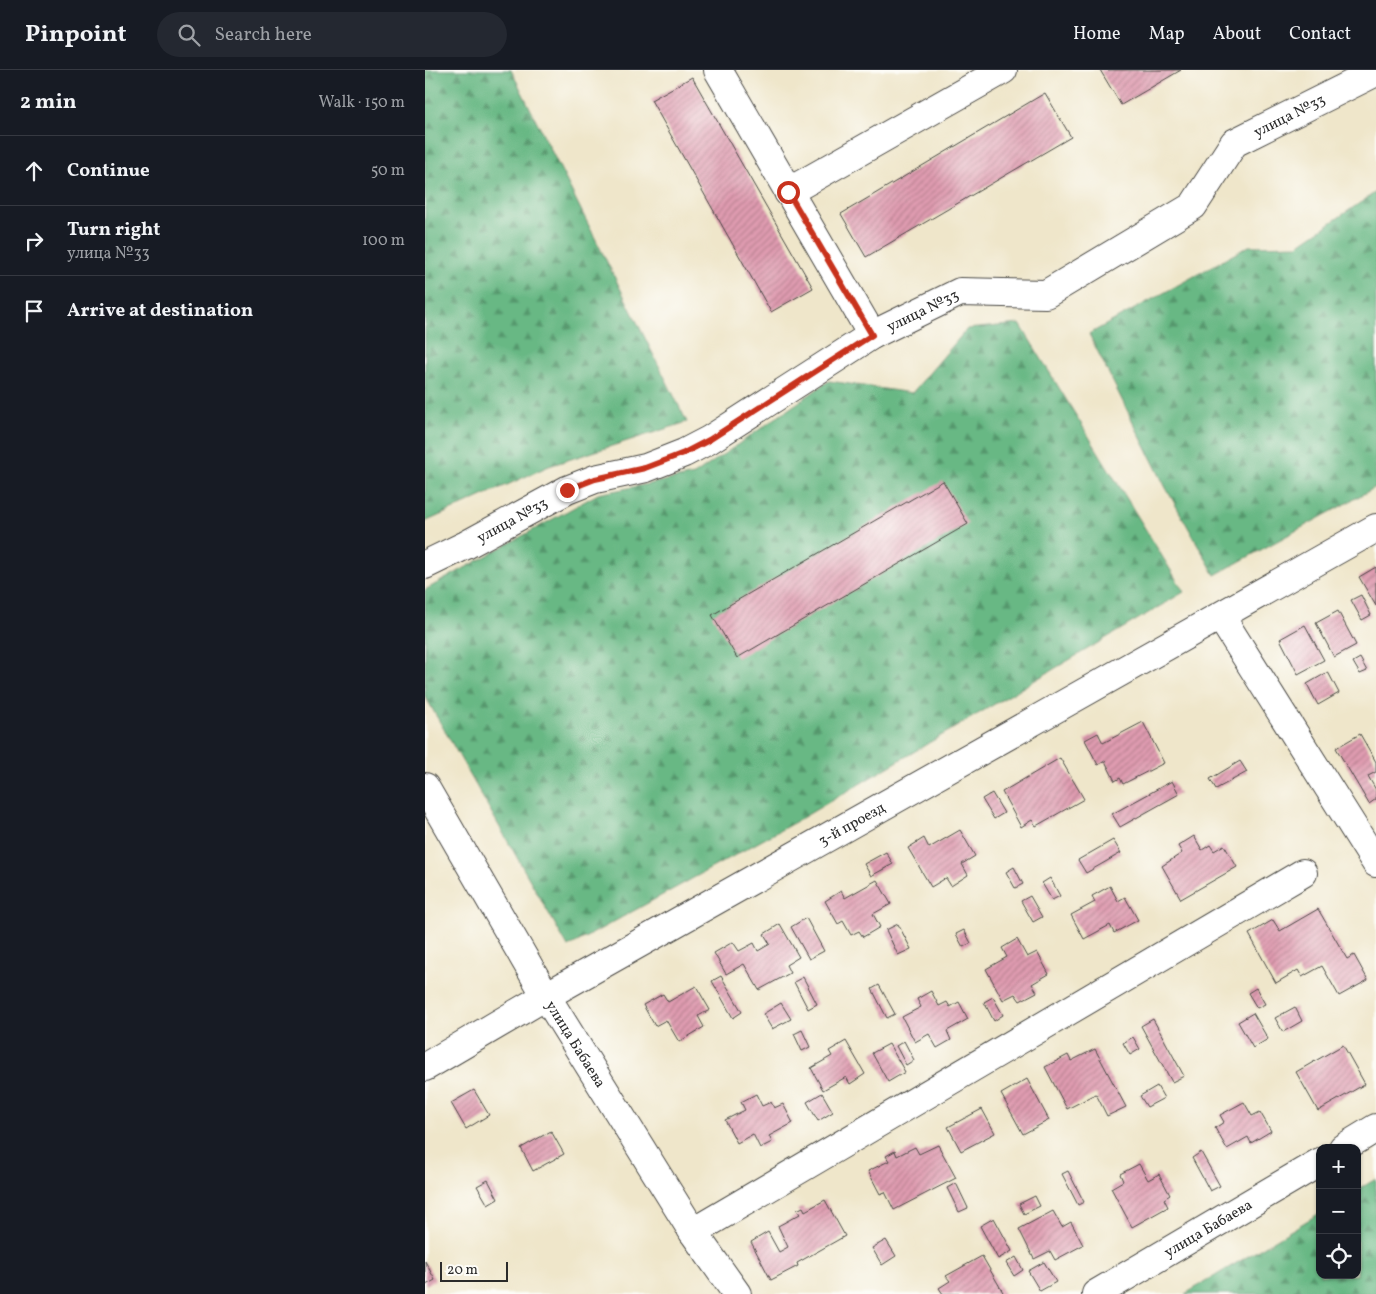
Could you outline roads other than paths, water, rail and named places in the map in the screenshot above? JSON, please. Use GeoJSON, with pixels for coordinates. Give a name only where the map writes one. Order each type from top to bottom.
{"type":"FeatureCollection","features":[{"type":"Feature","properties":{"kind":"street"},"geometry":{"type":"LineString","coordinates":[[718,70],[872,335]]}},
{"type":"Feature","properties":{"kind":"street"},"geometry":{"type":"LineString","coordinates":[[788,192],[1003,70]]}},
{"type":"Feature","properties":{"kind":"street","name":"улица №33"},"geometry":{"type":"LineString","coordinates":[[425,565],[466,546],[567,490],[595,479],[645,468],[684,453],[709,440],[872,335],[960,292],[1046,294],[1193,206],[1234,142],[1376,72]]}},
{"type":"Feature","properties":{"kind":"street","name":"3-й проезд"},"geometry":{"type":"LineString","coordinates":[[425,1066],[1376,528]]}},
{"type":"Feature","properties":{"kind":"street"},"geometry":{"type":"LineString","coordinates":[[1221,616],[1371,846]]}},
{"type":"Feature","properties":{"kind":"street","name":"улица Бабаева"},"geometry":{"type":"LineString","coordinates":[[425,787],[547,996],[693,1232],[737,1294]]}},
{"type":"Feature","properties":{"kind":"street"},"geometry":{"type":"LineString","coordinates":[[693,1232],[1303,873]]}},
{"type":"Feature","properties":{"kind":"street"},"geometry":{"type":"LineString","coordinates":[[1350,1144],[1376,1128]]}},
{"type":"Feature","properties":{"kind":"street","name":"улица Бабаева"},"geometry":{"type":"LineString","coordinates":[[1096,1294],[1316,1164]]}}]}
